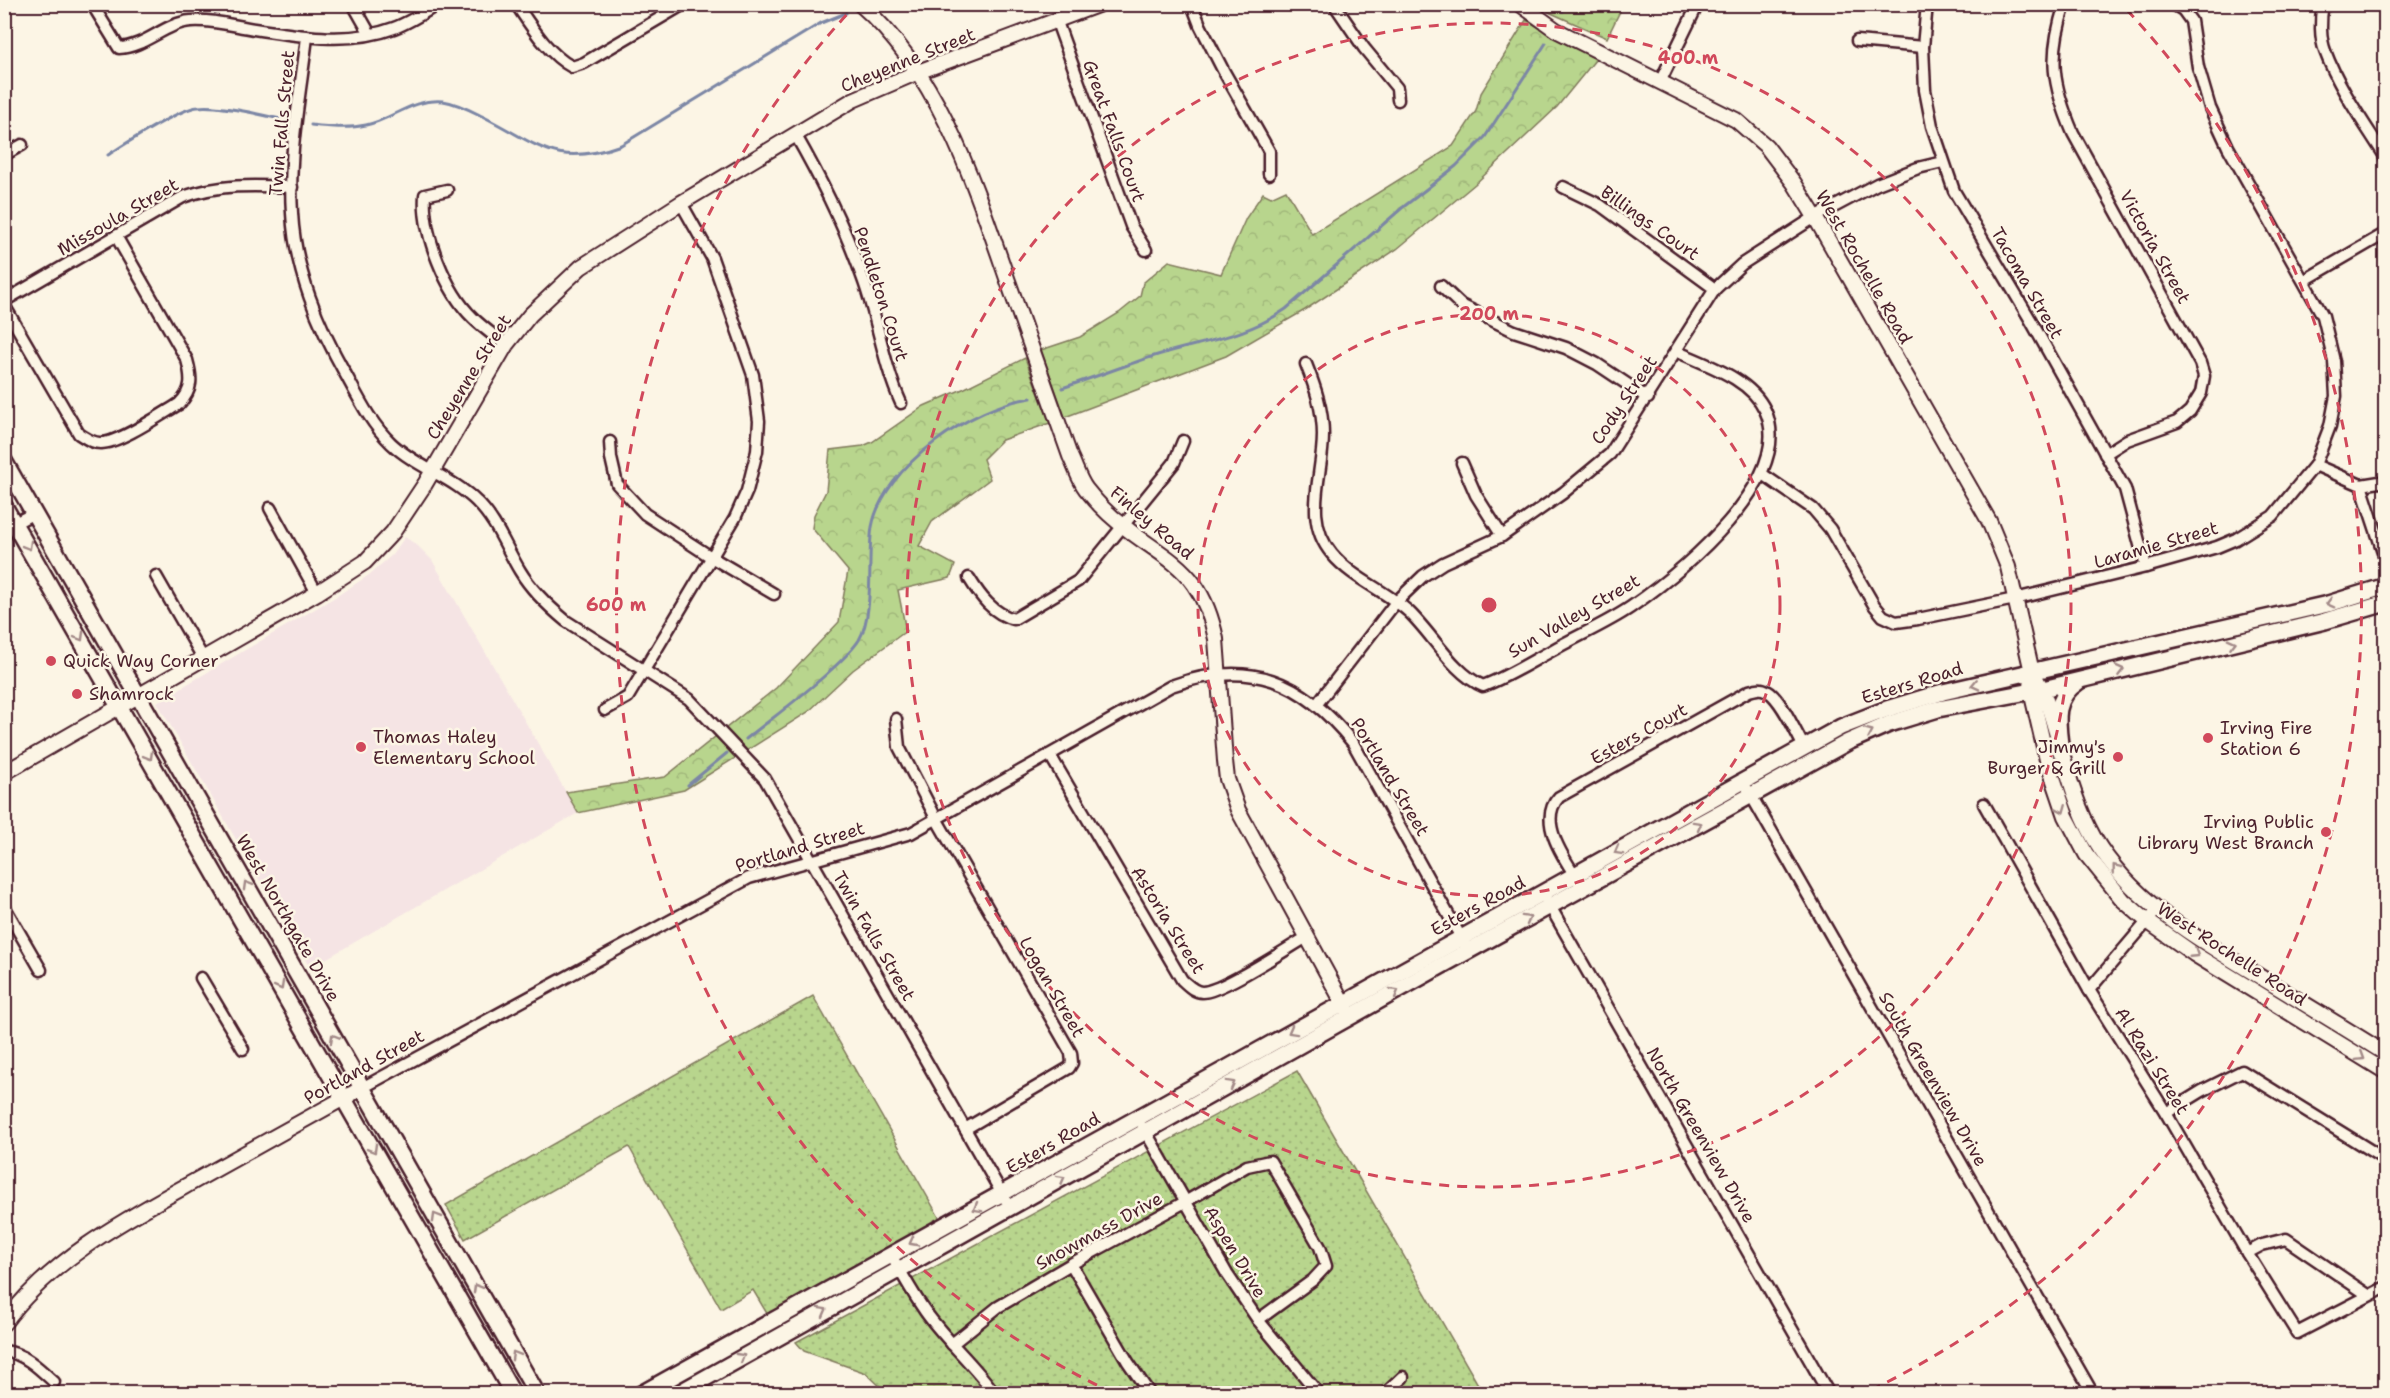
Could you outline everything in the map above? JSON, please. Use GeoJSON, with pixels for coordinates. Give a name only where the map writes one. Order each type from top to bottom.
{"type":"FeatureCollection","features":[{"type":"Feature","properties":{"kind":"main road","name":"West Northgate Drive"},"geometry":{"type":"LineString","coordinates":[[4,461],[537,1394]]}},
{"type":"Feature","properties":{"kind":"main road"},"geometry":{"type":"LineString","coordinates":[[4,506],[10,526],[120,706],[513,1394]]}},
{"type":"Feature","properties":{"kind":"main road","name":"Esters Road"},"geometry":{"type":"LineString","coordinates":[[1579,881],[1804,747],[1841,727],[1895,706],[1943,692],[2328,604],[2385,586]]}},
{"type":"Feature","properties":{"kind":"main road","name":"Esters Road"},"geometry":{"type":"LineString","coordinates":[[677,1394],[899,1268],[1137,1117],[1347,1010],[1579,881],[1751,795],[1848,742],[1888,724],[1938,709],[2037,690],[2325,621],[2385,603]]}},
{"type":"Feature","properties":{"kind":"main road"},"geometry":{"type":"LineString","coordinates":[[2172,640],[2175,657]]}},
{"type":"Feature","properties":{"kind":"main road"},"geometry":{"type":"LineString","coordinates":[[2061,752],[2058,727],[2062,696],[2082,679]]}},
{"type":"Feature","properties":{"kind":"main road"},"geometry":{"type":"LineString","coordinates":[[258,946],[276,936]]}},
{"type":"Feature","properties":{"kind":"main road","name":"Esters Road"},"geometry":{"type":"LineString","coordinates":[[641,1394],[890,1254],[1006,1201],[1146,1132],[1347,1010]]}},
{"type":"Feature","properties":{"kind":"main road"},"geometry":{"type":"LineString","coordinates":[[445,1274],[460,1259]]}},
{"type":"Feature","properties":{"kind":"street"},"geometry":{"type":"LineString","coordinates":[[92,4],[119,48],[128,48],[164,30],[190,21],[213,22],[307,37],[343,38],[393,28],[438,4]]}},
{"type":"Feature","properties":{"kind":"street"},"geometry":{"type":"LineString","coordinates":[[353,4],[370,34]]}},
{"type":"Feature","properties":{"kind":"street"},"geometry":{"type":"LineString","coordinates":[[516,4],[534,30],[561,61],[572,67],[584,63],[684,4]]}},
{"type":"Feature","properties":{"kind":"street","name":"Cheyenne Street"},"geometry":{"type":"LineString","coordinates":[[4,773],[347,575],[379,548],[398,526],[432,472],[506,345],[530,315],[581,267],[681,203],[853,100],[918,72],[1100,4]]}},
{"type":"Feature","properties":{"kind":"street"},"geometry":{"type":"LineString","coordinates":[[1192,4],[1218,61],[1269,151],[1269,174]]}},
{"type":"Feature","properties":{"kind":"street"},"geometry":{"type":"LineString","coordinates":[[1334,4],[1364,48],[1397,88],[1398,100]]}},
{"type":"Feature","properties":{"kind":"street","name":"West Rochelle Road"},"geometry":{"type":"LineString","coordinates":[[1520,4],[1556,30],[1736,120],[1766,146],[1794,183],[1815,217],[1989,521],[2008,567],[2037,690],[2061,752],[2071,788],[2095,839],[2128,882],[2157,909],[2192,935],[2385,1052]]}},
{"type":"Feature","properties":{"kind":"street"},"geometry":{"type":"LineString","coordinates":[[1660,82],[1698,4]]}},
{"type":"Feature","properties":{"kind":"street","name":"Tacoma Street"},"geometry":{"type":"LineString","coordinates":[[1927,4],[1923,47],[1925,90],[1932,126],[1943,162],[1954,190],[2030,319],[2125,489],[2146,567]]}},
{"type":"Feature","properties":{"kind":"street","name":"Victoria Street"},"geometry":{"type":"LineString","coordinates":[[2064,4],[2055,40],[2053,69],[2059,100],[2073,133],[2200,363],[2204,376],[2201,393],[2190,411],[2177,422],[2127,440],[2105,454]]}},
{"type":"Feature","properties":{"kind":"street","name":"Laramie Street"},"geometry":{"type":"LineString","coordinates":[[1762,474],[1813,509],[1830,529],[1882,616],[1896,622],[2015,600],[2146,567],[2236,539],[2273,516],[2315,465],[2330,426],[2336,396],[2334,361],[2323,316],[2305,280],[2228,147],[2210,108],[2198,67],[2191,21],[2183,10],[2173,4]]}},
{"type":"Feature","properties":{"kind":"street"},"geometry":{"type":"LineString","coordinates":[[2323,4],[2321,28],[2324,49],[2385,158]]}},
{"type":"Feature","properties":{"kind":"street","name":"Finley Road"},"geometry":{"type":"LineString","coordinates":[[865,8],[897,40],[918,72],[952,134],[978,195],[1070,456],[1085,488],[1124,527],[1172,561],[1193,583],[1211,618],[1216,639],[1227,779],[1238,810],[1347,1010]]}},
{"type":"Feature","properties":{"kind":"street","name":"Great Falls Court"},"geometry":{"type":"LineString","coordinates":[[1056,22],[1131,226],[1146,250]]}},
{"type":"Feature","properties":{"kind":"street","name":"Twin Falls Street"},"geometry":{"type":"LineString","coordinates":[[307,37],[293,150],[292,187],[292,214],[301,267],[323,332],[377,428],[407,457],[467,494],[486,513],[521,572],[548,606],[566,621],[688,699],[765,779],[1006,1201]]}},
{"type":"Feature","properties":{"kind":"street"},"geometry":{"type":"LineString","coordinates":[[1857,41],[1923,47]]}},
{"type":"Feature","properties":{"kind":"street","name":"Pendleton Court"},"geometry":{"type":"LineString","coordinates":[[795,134],[838,214],[864,281],[892,382],[901,403]]}},
{"type":"Feature","properties":{"kind":"street"},"geometry":{"type":"LineString","coordinates":[[4,155],[22,145]]}},
{"type":"Feature","properties":{"kind":"street","name":"Cody Street"},"geometry":{"type":"LineString","coordinates":[[1317,704],[1396,602],[1423,576],[1443,563],[1502,536],[1563,493],[1610,454],[1648,398],[1715,289],[1742,264],[1815,217],[1877,184],[1918,168],[1943,162]]}},
{"type":"Feature","properties":{"kind":"street","name":"Missoula Street"},"geometry":{"type":"LineString","coordinates":[[4,303],[183,197],[205,189],[226,186],[292,187]]}},
{"type":"Feature","properties":{"kind":"street","name":"Billings Court"},"geometry":{"type":"LineString","coordinates":[[1563,187],[1600,205],[1715,289]]}},
{"type":"Feature","properties":{"kind":"street"},"geometry":{"type":"LineString","coordinates":[[447,190],[425,195],[424,210],[428,231],[443,272],[457,298],[472,317],[506,345]]}},
{"type":"Feature","properties":{"kind":"street"},"geometry":{"type":"LineString","coordinates":[[605,710],[628,697],[735,518],[747,491],[757,451],[759,421],[753,375],[712,258],[681,203]]}},
{"type":"Feature","properties":{"kind":"street"},"geometry":{"type":"LineString","coordinates":[[2305,280],[2385,233]]}},
{"type":"Feature","properties":{"kind":"street"},"geometry":{"type":"LineString","coordinates":[[4,303],[79,434],[97,443],[108,443],[179,404],[191,388],[191,374],[186,360],[116,236]]}},
{"type":"Feature","properties":{"kind":"street"},"geometry":{"type":"LineString","coordinates":[[1441,286],[1461,305],[1514,331],[1566,348],[1597,364],[1648,398]]}},
{"type":"Feature","properties":{"kind":"street","name":"Sun Valley Street"},"geometry":{"type":"LineString","coordinates":[[1396,602],[1430,633],[1462,675],[1483,686],[1629,608],[1687,563],[1742,505],[1762,474],[1771,450],[1771,429],[1765,410],[1741,382],[1676,351]]}},
{"type":"Feature","properties":{"kind":"street"},"geometry":{"type":"LineString","coordinates":[[1306,364],[1320,402],[1323,432],[1322,460],[1315,507],[1316,525],[1323,541],[1336,559],[1396,602]]}},
{"type":"Feature","properties":{"kind":"street"},"geometry":{"type":"LineString","coordinates":[[969,578],[981,597],[1003,616],[1014,619],[1057,595],[1078,580],[1124,527],[1174,463],[1183,441]]}},
{"type":"Feature","properties":{"kind":"street"},"geometry":{"type":"LineString","coordinates":[[610,442],[617,484],[645,514],[774,594]]}},
{"type":"Feature","properties":{"kind":"street"},"geometry":{"type":"LineString","coordinates":[[1462,463],[1476,495],[1502,536]]}},
{"type":"Feature","properties":{"kind":"street"},"geometry":{"type":"LineString","coordinates":[[2315,465],[2361,485],[2385,481]]}},
{"type":"Feature","properties":{"kind":"street"},"geometry":{"type":"LineString","coordinates":[[2361,485],[2385,561]]}},
{"type":"Feature","properties":{"kind":"street"},"geometry":{"type":"LineString","coordinates":[[270,508],[317,593]]}},
{"type":"Feature","properties":{"kind":"street"},"geometry":{"type":"LineString","coordinates":[[10,526],[34,513]]}},
{"type":"Feature","properties":{"kind":"street"},"geometry":{"type":"LineString","coordinates":[[156,576],[203,658]]}},
{"type":"Feature","properties":{"kind":"street","name":"Portland Street"},"geometry":{"type":"LineString","coordinates":[[4,1323],[50,1274],[123,1222],[362,1088],[748,878],[911,833],[1171,686],[1196,677],[1219,674],[1249,675],[1272,680],[1294,689],[1334,718],[1353,743],[1465,945]]}},
{"type":"Feature","properties":{"kind":"street","name":"Esters Court"},"geometry":{"type":"LineString","coordinates":[[1579,881],[1549,825],[1552,804],[1559,797],[1749,691],[1759,688],[1768,691],[1776,699],[1804,747]]}},
{"type":"Feature","properties":{"kind":"street","name":"West Rochelle Road"},"geometry":{"type":"LineString","coordinates":[[2037,690],[2047,760],[2066,816],[2086,854],[2123,900],[2147,921],[2194,954],[2385,1072]]}},
{"type":"Feature","properties":{"kind":"street"},"geometry":{"type":"LineString","coordinates":[[896,719],[899,747],[937,820]]}},
{"type":"Feature","properties":{"kind":"street","name":"Astoria Street"},"geometry":{"type":"LineString","coordinates":[[1050,755],[1182,980],[1190,988],[1201,992],[1218,988],[1307,937]]}},
{"type":"Feature","properties":{"kind":"street","name":"South Greenview Drive"},"geometry":{"type":"LineString","coordinates":[[1743,782],[2093,1394]]}},
{"type":"Feature","properties":{"kind":"street","name":"Al Razi Street"},"geometry":{"type":"LineString","coordinates":[[1984,804],[2089,990],[2166,1113],[2247,1253],[2297,1333],[2368,1295]]}},
{"type":"Feature","properties":{"kind":"street","name":"Logan Street"},"geometry":{"type":"LineString","coordinates":[[937,820],[1071,1053],[1072,1063],[1069,1068],[965,1129]]}},
{"type":"Feature","properties":{"kind":"street","name":"North Greenview Drive"},"geometry":{"type":"LineString","coordinates":[[1546,899],[1829,1394]]}},
{"type":"Feature","properties":{"kind":"street"},"geometry":{"type":"LineString","coordinates":[[4,906],[41,970]]}},
{"type":"Feature","properties":{"kind":"street"},"geometry":{"type":"LineString","coordinates":[[2089,990],[2157,909]]}},
{"type":"Feature","properties":{"kind":"street"},"geometry":{"type":"LineString","coordinates":[[201,978],[243,1049]]}},
{"type":"Feature","properties":{"kind":"street"},"geometry":{"type":"LineString","coordinates":[[2166,1113],[2202,1091],[2242,1071],[2385,1160]]}},
{"type":"Feature","properties":{"kind":"street","name":"Aspen Drive"},"geometry":{"type":"LineString","coordinates":[[1137,1117],[1227,1274],[1258,1320],[1319,1394]]}},
{"type":"Feature","properties":{"kind":"street","name":"Snowmass Drive"},"geometry":{"type":"LineString","coordinates":[[952,1344],[998,1308],[1071,1264],[1247,1166],[1270,1161],[1320,1247],[1326,1266],[1313,1280],[1258,1320]]}},
{"type":"Feature","properties":{"kind":"street"},"geometry":{"type":"LineString","coordinates":[[2247,1253],[2262,1245],[2286,1239],[2368,1295],[2385,1287]]}},
{"type":"Feature","properties":{"kind":"street"},"geometry":{"type":"LineString","coordinates":[[890,1254],[925,1311],[952,1344],[979,1371],[995,1394]]}},
{"type":"Feature","properties":{"kind":"street"},"geometry":{"type":"LineString","coordinates":[[1071,1264],[1128,1362],[1150,1394]]}},
{"type":"Feature","properties":{"kind":"street"},"geometry":{"type":"LineString","coordinates":[[4,1351],[15,1353],[39,1368],[54,1382]]}},
{"type":"Feature","properties":{"kind":"street"},"geometry":{"type":"LineString","coordinates":[[1385,1394],[1403,1377]]}},
{"type":"Feature","properties":{"kind":"shaded area","name":"Thomas Haley Elementary School"},"geometry":{"type":"Polygon","coordinates":[[[405,537],[432,560],[578,813],[310,968],[157,702],[369,575],[392,555],[405,537]]]}},
{"type":"Feature","properties":{"kind":"green space"},"geometry":{"type":"Polygon","coordinates":[[[1539,5],[1623,5],[1607,38],[1551,13],[1539,5]]]}},
{"type":"Feature","properties":{"kind":"green space"},"geometry":{"type":"Polygon","coordinates":[[[1526,20],[1596,59],[1557,107],[1475,184],[1397,249],[1305,310],[1226,356],[1065,417],[1041,350],[1080,337],[1119,313],[1140,296],[1143,283],[1169,261],[1221,274],[1246,218],[1263,193],[1271,197],[1286,190],[1312,234],[1453,146],[1476,111],[1481,93],[1526,20]]]}},
{"type":"Feature","properties":{"kind":"green space"},"geometry":{"type":"Polygon","coordinates":[[[1025,358],[1050,423],[1002,440],[983,459],[990,479],[932,522],[919,546],[955,565],[950,578],[898,590],[906,631],[853,670],[808,712],[684,790],[578,813],[566,792],[665,777],[776,688],[839,622],[848,571],[812,528],[814,515],[826,491],[830,450],[863,446],[872,442],[924,406],[1025,358]]]}},
{"type":"Feature","properties":{"kind":"green space"},"geometry":{"type":"Polygon","coordinates":[[[813,996],[940,1219],[769,1317],[753,1290],[721,1309],[629,1147],[465,1239],[446,1205],[813,996]]]}},
{"type":"Feature","properties":{"kind":"green space"},"geometry":{"type":"Polygon","coordinates":[[[1297,1071],[1483,1393],[887,1393],[866,1373],[804,1351],[796,1342],[1297,1071]]]}},
{"type":"Feature","properties":{"kind":"waterway"},"geometry":{"type":"LineString","coordinates":[[1563,11],[1566,4]]}},
{"type":"Feature","properties":{"kind":"waterway"},"geometry":{"type":"LineString","coordinates":[[311,125],[332,127],[366,125],[412,106],[443,101],[468,109],[548,150],[579,155],[598,152],[621,145],[821,23],[846,13]]}},
{"type":"Feature","properties":{"kind":"waterway"},"geometry":{"type":"LineString","coordinates":[[1062,388],[1151,357],[1237,333],[1254,327],[1286,309],[1402,208],[1456,166],[1485,137],[1546,43]]}},
{"type":"Feature","properties":{"kind":"waterway"},"geometry":{"type":"LineString","coordinates":[[108,155],[166,120],[198,107],[230,109],[289,121]]}},
{"type":"Feature","properties":{"kind":"waterway"},"geometry":{"type":"LineString","coordinates":[[746,739],[821,679],[846,656],[859,640],[864,628],[869,600],[872,527],[880,504],[893,482],[912,461],[958,426],[1008,403],[1031,398]]}},
{"type":"Feature","properties":{"kind":"waterway"},"geometry":{"type":"LineString","coordinates":[[688,785],[727,753]]}},
{"type":"Feature","properties":{"kind":"place","name":"Quick Way Corner"},"geometry":{"type":"Point","coordinates":[51,661]}},
{"type":"Feature","properties":{"kind":"place","name":"Shamrock"},"geometry":{"type":"Point","coordinates":[77,694]}},
{"type":"Feature","properties":{"kind":"place","name":"Irving Fire Station 6"},"geometry":{"type":"Point","coordinates":[2208,738]}},
{"type":"Feature","properties":{"kind":"place","name":"Thomas Haley Elementary School"},"geometry":{"type":"Point","coordinates":[361,747]}},
{"type":"Feature","properties":{"kind":"place","name":"Jimmy's Burger & Grill"},"geometry":{"type":"Point","coordinates":[2118,757]}},
{"type":"Feature","properties":{"kind":"place","name":"Irving Public Library West Branch"},"geometry":{"type":"Point","coordinates":[2326,832]}}]}
